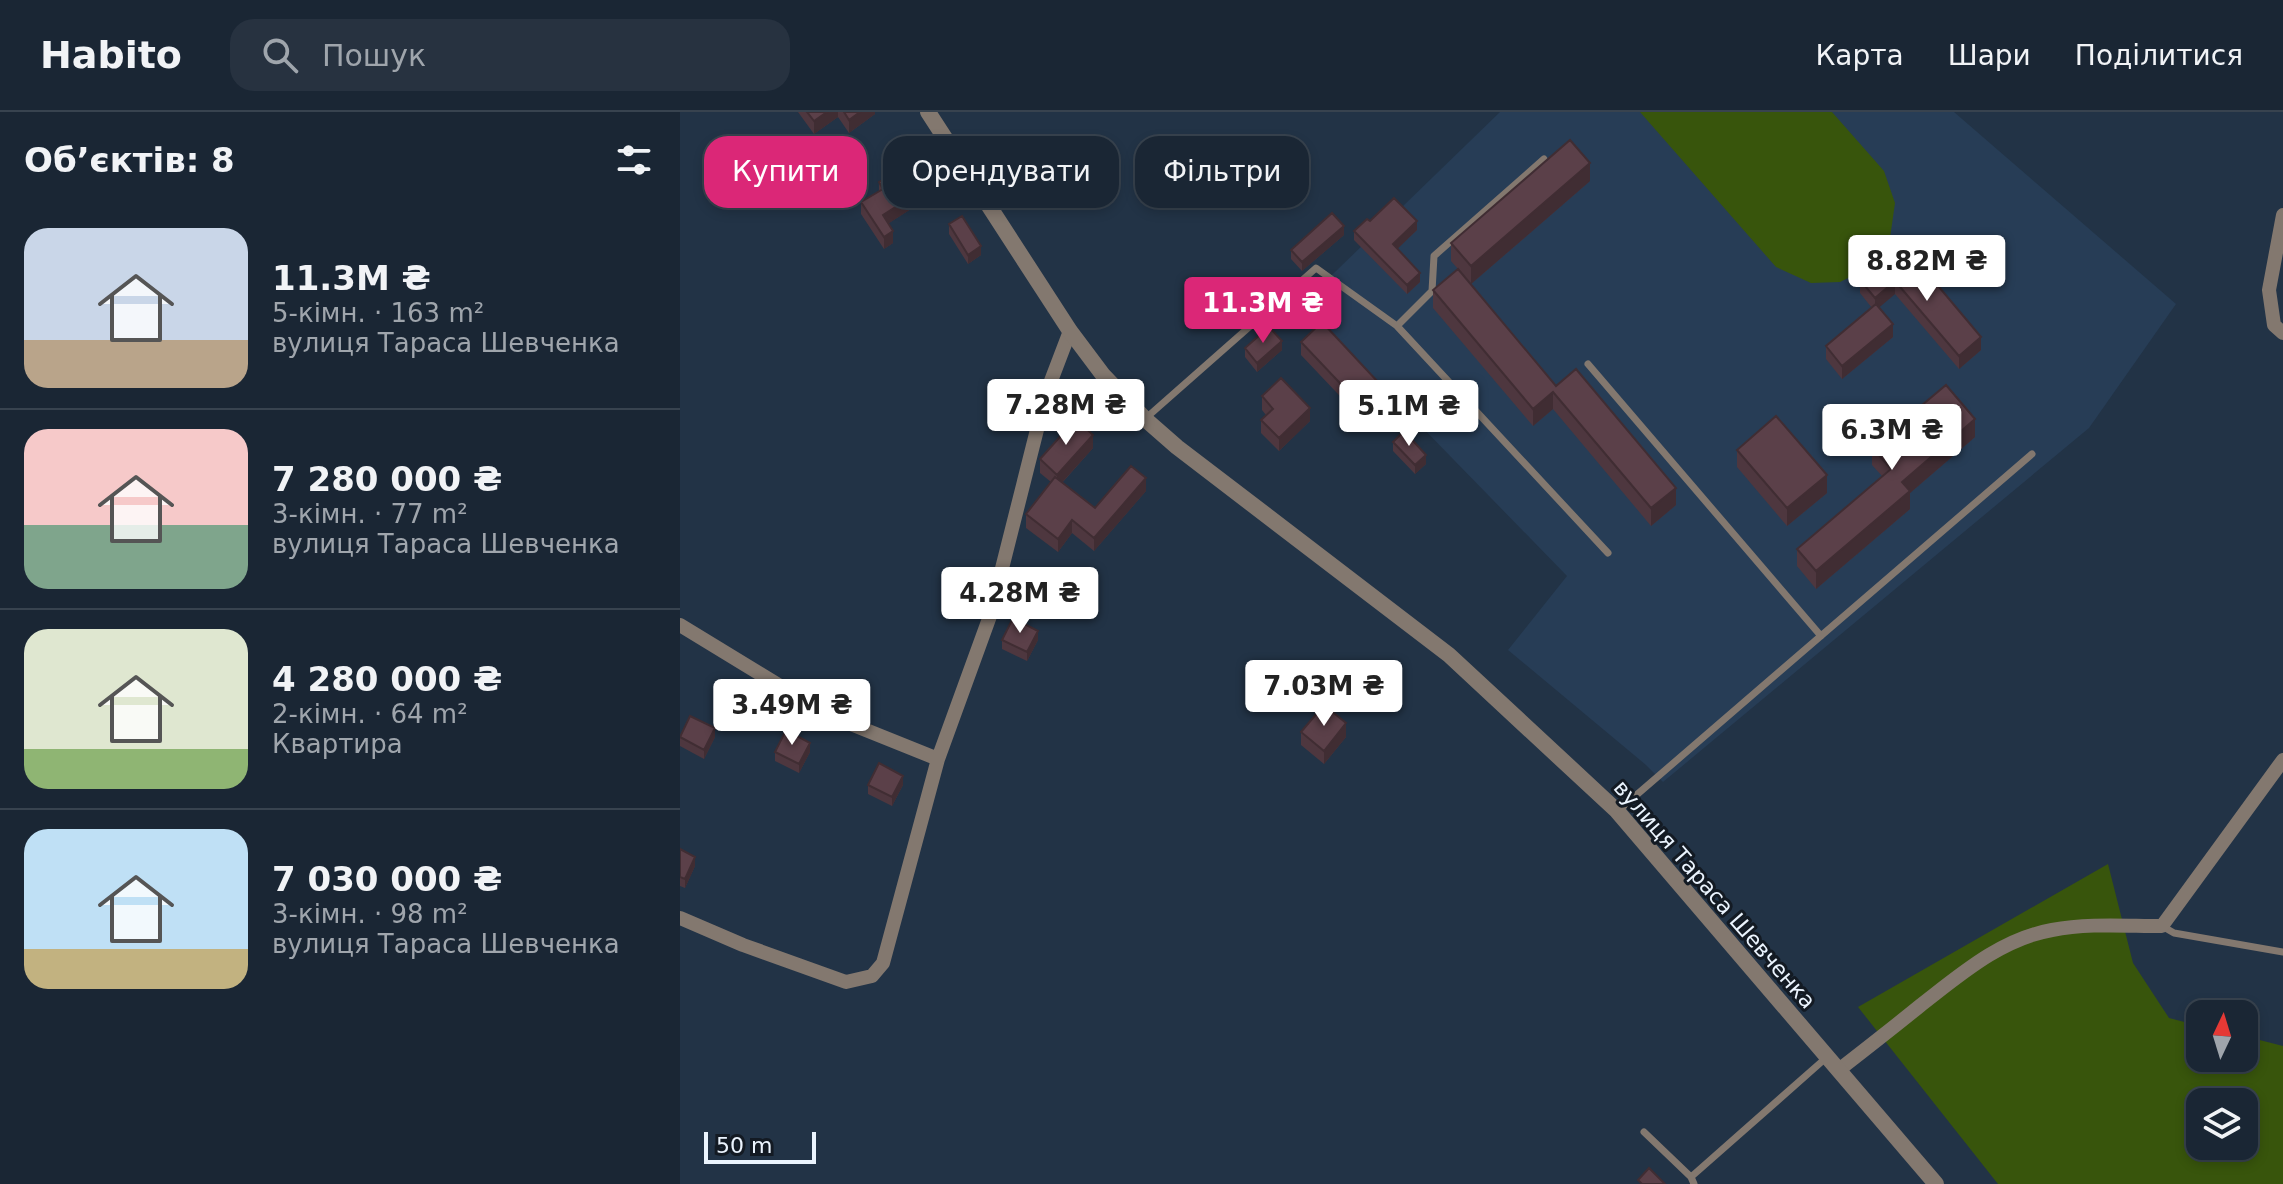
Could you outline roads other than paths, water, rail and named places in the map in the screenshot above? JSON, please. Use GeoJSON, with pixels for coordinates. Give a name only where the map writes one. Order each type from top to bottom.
{"type":"FeatureCollection","features":[{"type":"Feature","properties":{"kind":"street","name":"вулиця Тараса Шевченка"},"geometry":{"type":"LineString","coordinates":[[928,112],[1070,331],[1103,375],[1177,447],[1449,655],[1617,811],[1936,1184]]}},
{"type":"Feature","properties":{"kind":"street"},"geometry":{"type":"LineString","coordinates":[[2283,215],[2269,290],[2274,325],[2283,333]]}},
{"type":"Feature","properties":{"kind":"street"},"geometry":{"type":"LineString","coordinates":[[680,918],[743,945],[846,982],[872,976],[883,963],[938,759],[990,616],[1046,394],[1070,331]]}},
{"type":"Feature","properties":{"kind":"street"},"geometry":{"type":"LineString","coordinates":[[680,625],[826,714],[938,759]]}},
{"type":"Feature","properties":{"kind":"street"},"geometry":{"type":"LineString","coordinates":[[1840,1069],[1990,953],[2016,941],[2049,930],[2075,926],[2162,926],[2283,760]]}},
{"type":"Feature","properties":{"kind":"lane"},"geometry":{"type":"LineString","coordinates":[[1397,326],[1432,291],[1434,256],[1544,159]]}},
{"type":"Feature","properties":{"kind":"lane"},"geometry":{"type":"LineString","coordinates":[[1145,419],[1316,268],[1397,326],[1608,553]]}},
{"type":"Feature","properties":{"kind":"lane"},"geometry":{"type":"LineString","coordinates":[[1588,364],[1821,636]]}},
{"type":"Feature","properties":{"kind":"lane"},"geometry":{"type":"LineString","coordinates":[[1617,811],[2032,454]]}},
{"type":"Feature","properties":{"kind":"lane"},"geometry":{"type":"LineString","coordinates":[[2162,926],[2174,933],[2283,952]]}},
{"type":"Feature","properties":{"kind":"lane"},"geometry":{"type":"LineString","coordinates":[[1644,1132],[1692,1181],[1828,1056]]}}]}
